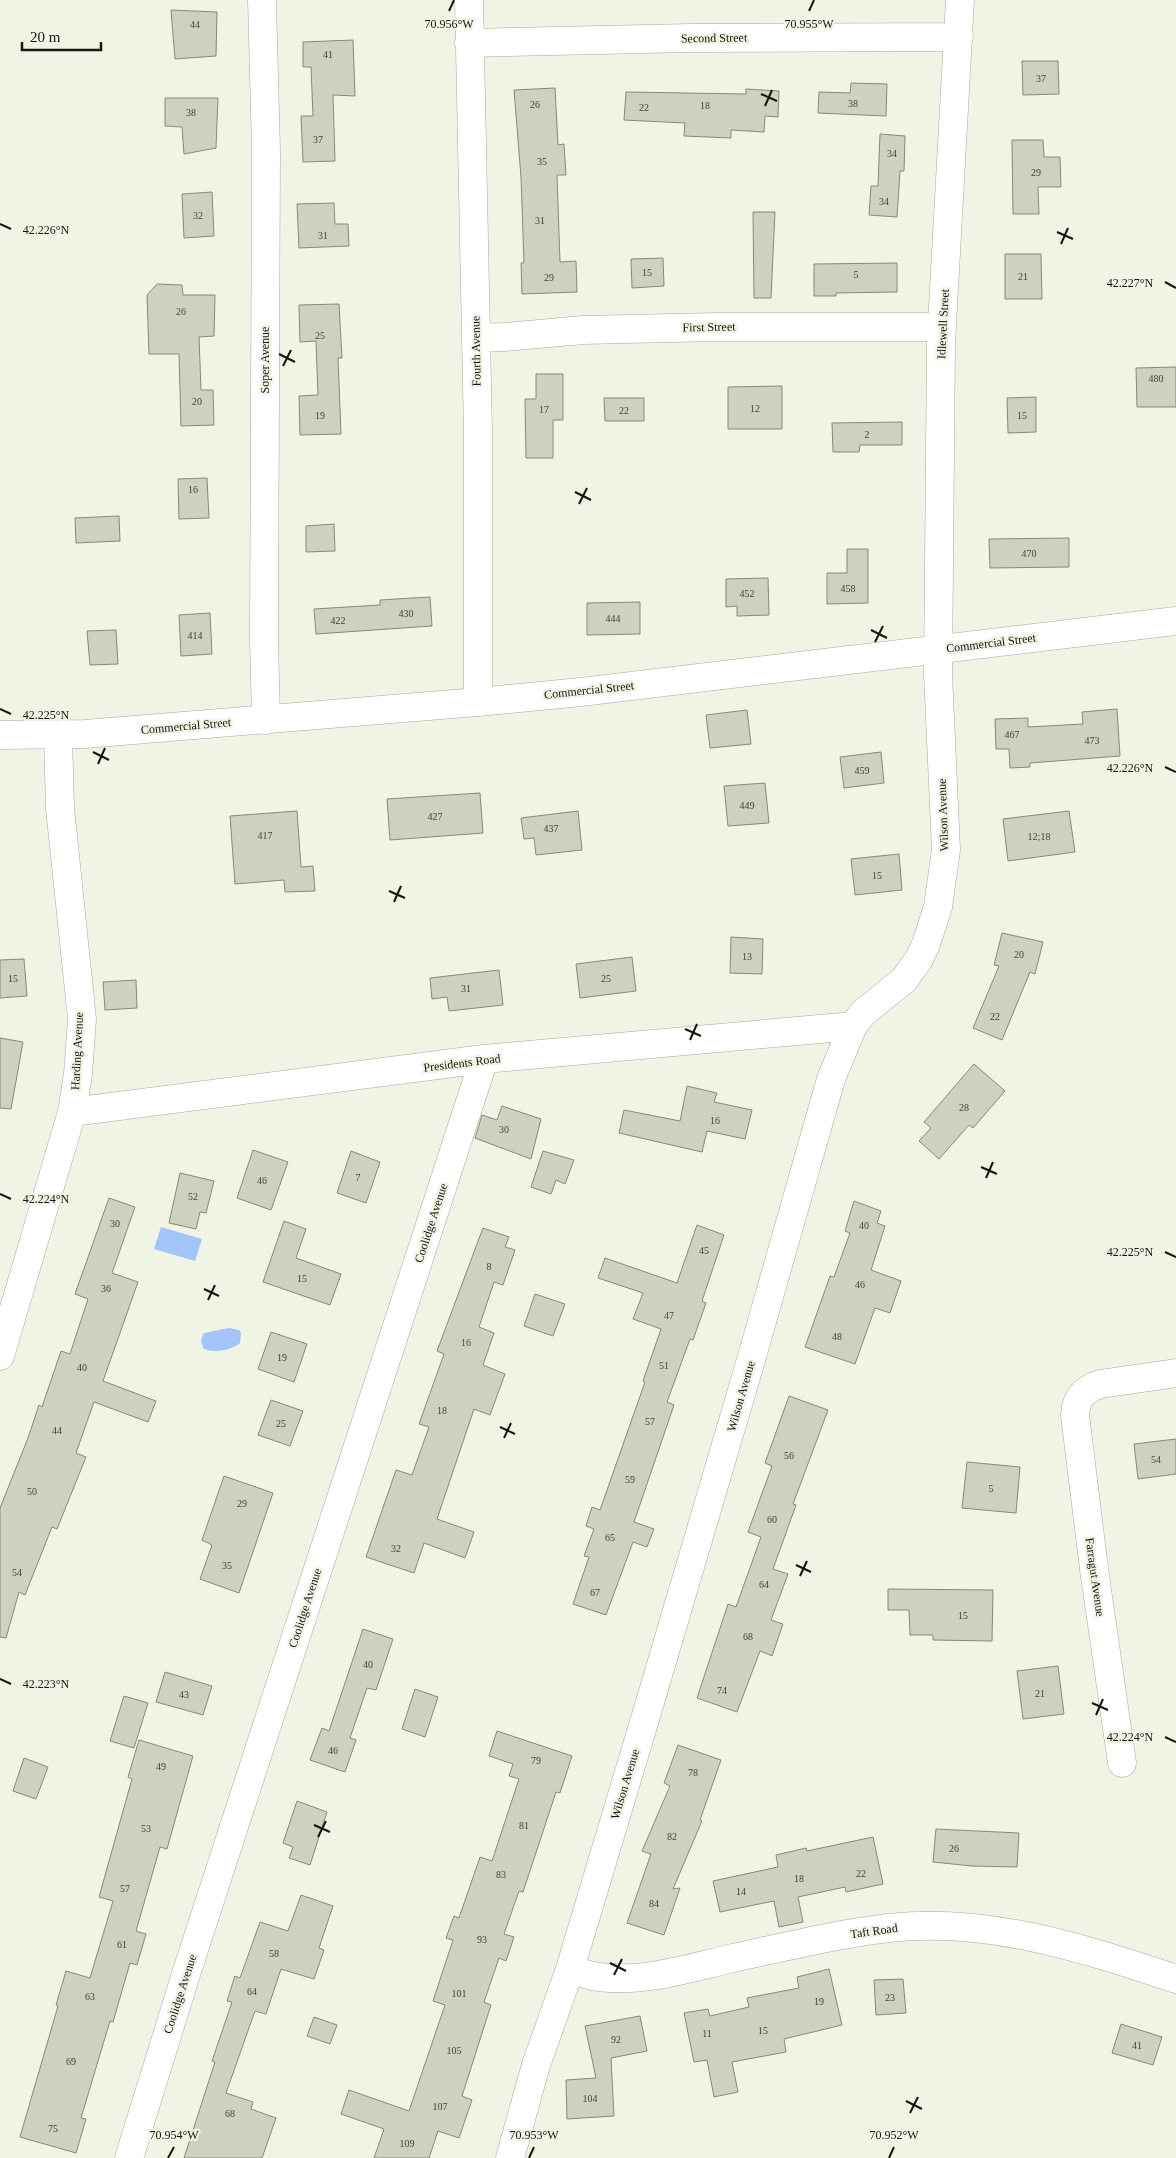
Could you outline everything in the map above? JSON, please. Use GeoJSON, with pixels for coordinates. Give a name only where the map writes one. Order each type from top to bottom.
{"type":"FeatureCollection","features":[{"type":"Feature","properties":{"kind":"street","name":"Soper Avenue"},"geometry":{"type":"LineString","coordinates":[[262,0],[266,151],[264,639],[266,720]]}},
{"type":"Feature","properties":{"kind":"street","name":"Fourth Avenue"},"geometry":{"type":"LineString","coordinates":[[469,0],[476,338],[478,702]]}},
{"type":"Feature","properties":{"kind":"street","name":"Idlewell Street"},"geometry":{"type":"LineString","coordinates":[[938,649],[942,327],[960,0]]}},
{"type":"Feature","properties":{"kind":"street","name":"Second Street"},"geometry":{"type":"LineString","coordinates":[[469,43],[690,38],[958,37]]}},
{"type":"Feature","properties":{"kind":"street","name":"First Street"},"geometry":{"type":"LineString","coordinates":[[476,338],[602,329],[942,327]]}},
{"type":"Feature","properties":{"kind":"street","name":"Commercial Street"},"geometry":{"type":"LineString","coordinates":[[0,735],[58,736],[478,702],[581,692],[1176,621]]}},
{"type":"Feature","properties":{"kind":"street","name":"Wilson Avenue"},"geometry":{"type":"LineString","coordinates":[[510,2158],[536,2064],[570,1969],[751,1360],[831,1078],[853,1026],[863,1014],[904,980],[919,959],[938,907],[946,850],[938,649]]}},
{"type":"Feature","properties":{"kind":"street","name":"Harding Avenue"},"geometry":{"type":"LineString","coordinates":[[0,1356],[72,1112],[78,1074],[82,1020],[60,808],[58,736]]}},
{"type":"Feature","properties":{"kind":"street","name":"Presidents Road"},"geometry":{"type":"LineString","coordinates":[[72,1112],[484,1059],[853,1026]]}},
{"type":"Feature","properties":{"kind":"street","name":"Coolidge Avenue"},"geometry":{"type":"LineString","coordinates":[[128,2158],[190,1961],[484,1059]]}},
{"type":"Feature","properties":{"kind":"street","name":"Farragut Avenue"},"geometry":{"type":"LineString","coordinates":[[1122,1763],[1094,1568],[1075,1415],[1076,1404],[1083,1393],[1090,1387],[1112,1381],[1176,1373]]}},
{"type":"Feature","properties":{"kind":"street","name":"Taft Road"},"geometry":{"type":"LineString","coordinates":[[570,1969],[599,1977],[649,1977],[790,1945],[888,1928],[946,1925],[1007,1931],[1100,1954],[1176,1979]]}},
{"type":"Feature","properties":{"kind":"water"},"geometry":{"type":"Polygon","coordinates":[[[161,1227],[202,1239],[195,1261],[154,1249],[161,1227]]]}},
{"type":"Feature","properties":{"kind":"water"},"geometry":{"type":"Polygon","coordinates":[[[229,1328],[239,1330],[241,1333],[240,1343],[232,1348],[222,1350],[211,1351],[203,1348],[201,1340],[204,1333],[229,1328]]]}},
{"type":"Feature","properties":{"kind":"building"},"geometry":{"type":"Polygon","coordinates":[[[171,10],[217,12],[216,56],[175,59],[171,10]]]}},
{"type":"Feature","properties":{"kind":"building"},"geometry":{"type":"Polygon","coordinates":[[[353,40],[355,96],[333,95],[335,161],[303,162],[301,116],[313,116],[311,67],[303,67],[303,42],[353,40]]]}},
{"type":"Feature","properties":{"kind":"building"},"geometry":{"type":"Polygon","coordinates":[[[1022,61],[1058,61],[1059,94],[1023,95],[1022,61]]]}},
{"type":"Feature","properties":{"kind":"building"},"geometry":{"type":"Polygon","coordinates":[[[851,83],[887,84],[886,116],[818,113],[819,92],[850,93],[851,83]]]}},
{"type":"Feature","properties":{"kind":"building"},"geometry":{"type":"Polygon","coordinates":[[[555,88],[558,145],[564,144],[566,175],[557,175],[560,262],[576,261],[577,292],[522,294],[521,263],[524,263],[521,177],[514,90],[555,88]]]}},
{"type":"Feature","properties":{"kind":"building"},"geometry":{"type":"Polygon","coordinates":[[[746,89],[779,91],[778,117],[765,116],[764,132],[731,130],[731,138],[684,136],[685,123],[624,120],[626,92],[746,94],[746,89]]]}},
{"type":"Feature","properties":{"kind":"building"},"geometry":{"type":"Polygon","coordinates":[[[165,98],[218,98],[216,148],[184,154],[182,127],[165,126],[165,98]]]}},
{"type":"Feature","properties":{"kind":"building"},"geometry":{"type":"Polygon","coordinates":[[[880,134],[905,136],[904,171],[900,171],[897,217],[869,215],[871,186],[878,186],[880,134]]]}},
{"type":"Feature","properties":{"kind":"building"},"geometry":{"type":"Polygon","coordinates":[[[1012,140],[1043,140],[1044,157],[1060,157],[1061,187],[1038,187],[1039,214],[1013,214],[1012,140]]]}},
{"type":"Feature","properties":{"kind":"building"},"geometry":{"type":"Polygon","coordinates":[[[212,192],[214,236],[184,238],[182,194],[212,192]]]}},
{"type":"Feature","properties":{"kind":"building"},"geometry":{"type":"Polygon","coordinates":[[[334,203],[335,224],[348,224],[349,246],[299,248],[297,204],[334,203]]]}},
{"type":"Feature","properties":{"kind":"building"},"geometry":{"type":"Polygon","coordinates":[[[753,212],[775,212],[771,298],[754,298],[753,212]]]}},
{"type":"Feature","properties":{"kind":"building"},"geometry":{"type":"Polygon","coordinates":[[[1005,254],[1041,254],[1042,299],[1005,299],[1005,254]]]}},
{"type":"Feature","properties":{"kind":"building"},"geometry":{"type":"Polygon","coordinates":[[[663,258],[664,286],[632,288],[631,259],[663,258]]]}},
{"type":"Feature","properties":{"kind":"building"},"geometry":{"type":"Polygon","coordinates":[[[897,263],[897,292],[836,293],[836,296],[814,296],[814,264],[897,263]]]}},
{"type":"Feature","properties":{"kind":"building"},"geometry":{"type":"Polygon","coordinates":[[[157,284],[182,285],[183,295],[215,295],[214,336],[199,337],[201,390],[213,390],[214,425],[181,426],[179,354],[149,354],[147,295],[157,284]]]}},
{"type":"Feature","properties":{"kind":"building"},"geometry":{"type":"Polygon","coordinates":[[[339,304],[342,358],[338,358],[341,434],[300,435],[299,396],[318,395],[316,341],[300,342],[299,305],[339,304]]]}},
{"type":"Feature","properties":{"kind":"building"},"geometry":{"type":"Polygon","coordinates":[[[1176,367],[1176,407],[1137,407],[1136,368],[1176,367]]]}},
{"type":"Feature","properties":{"kind":"building"},"geometry":{"type":"Polygon","coordinates":[[[536,374],[563,374],[563,420],[553,420],[553,458],[526,458],[525,399],[536,399],[536,374]]]}},
{"type":"Feature","properties":{"kind":"building"},"geometry":{"type":"Polygon","coordinates":[[[782,386],[782,429],[728,429],[728,387],[782,386]]]}},
{"type":"Feature","properties":{"kind":"building"},"geometry":{"type":"Polygon","coordinates":[[[1036,397],[1036,432],[1008,433],[1007,398],[1036,397]]]}},
{"type":"Feature","properties":{"kind":"building"},"geometry":{"type":"Polygon","coordinates":[[[604,398],[644,398],[644,421],[605,421],[604,398]]]}},
{"type":"Feature","properties":{"kind":"building"},"geometry":{"type":"Polygon","coordinates":[[[902,422],[902,445],[860,445],[859,452],[833,452],[832,423],[902,422]]]}},
{"type":"Feature","properties":{"kind":"building"},"geometry":{"type":"Polygon","coordinates":[[[207,478],[209,518],[179,519],[178,479],[207,478]]]}},
{"type":"Feature","properties":{"kind":"building"},"geometry":{"type":"Polygon","coordinates":[[[119,516],[120,541],[76,543],[75,518],[119,516]]]}},
{"type":"Feature","properties":{"kind":"building"},"geometry":{"type":"Polygon","coordinates":[[[334,524],[335,551],[306,552],[306,526],[334,524]]]}},
{"type":"Feature","properties":{"kind":"building"},"geometry":{"type":"Polygon","coordinates":[[[1069,538],[1069,567],[990,568],[989,539],[1069,538]]]}},
{"type":"Feature","properties":{"kind":"building"},"geometry":{"type":"Polygon","coordinates":[[[847,549],[868,549],[868,603],[827,604],[827,573],[847,573],[847,549]]]}},
{"type":"Feature","properties":{"kind":"building"},"geometry":{"type":"Polygon","coordinates":[[[768,578],[769,615],[737,616],[737,606],[726,607],[726,579],[768,578]]]}},
{"type":"Feature","properties":{"kind":"building"},"geometry":{"type":"Polygon","coordinates":[[[430,597],[432,626],[316,634],[314,609],[380,605],[380,600],[430,597]]]}},
{"type":"Feature","properties":{"kind":"building"},"geometry":{"type":"Polygon","coordinates":[[[640,602],[640,634],[587,635],[587,603],[640,602]]]}},
{"type":"Feature","properties":{"kind":"building"},"geometry":{"type":"Polygon","coordinates":[[[210,613],[212,654],[181,656],[179,615],[210,613]]]}},
{"type":"Feature","properties":{"kind":"building"},"geometry":{"type":"Polygon","coordinates":[[[116,630],[118,664],[90,665],[87,631],[116,630]]]}},
{"type":"Feature","properties":{"kind":"building"},"geometry":{"type":"Polygon","coordinates":[[[1117,709],[1120,756],[1030,763],[1030,767],[1010,768],[1009,749],[996,749],[995,719],[1028,718],[1028,727],[1083,724],[1082,712],[1117,709]]]}},
{"type":"Feature","properties":{"kind":"building"},"geometry":{"type":"Polygon","coordinates":[[[747,710],[751,744],[710,748],[706,715],[747,710]]]}},
{"type":"Feature","properties":{"kind":"building"},"geometry":{"type":"Polygon","coordinates":[[[881,752],[884,783],[844,788],[840,757],[881,752]]]}},
{"type":"Feature","properties":{"kind":"building"},"geometry":{"type":"Polygon","coordinates":[[[765,783],[769,823],[728,826],[724,786],[765,783]]]}},
{"type":"Feature","properties":{"kind":"building"},"geometry":{"type":"Polygon","coordinates":[[[480,793],[483,833],[390,840],[387,799],[480,793]]]}},
{"type":"Feature","properties":{"kind":"building"},"geometry":{"type":"Polygon","coordinates":[[[297,811],[301,867],[313,866],[315,891],[285,892],[284,880],[235,884],[230,816],[297,811]]]}},
{"type":"Feature","properties":{"kind":"building"},"geometry":{"type":"Polygon","coordinates":[[[578,811],[582,850],[536,855],[534,838],[524,839],[521,818],[578,811]]]}},
{"type":"Feature","properties":{"kind":"building"},"geometry":{"type":"Polygon","coordinates":[[[1069,811],[1075,852],[1008,861],[1003,819],[1069,811]]]}},
{"type":"Feature","properties":{"kind":"building"},"geometry":{"type":"Polygon","coordinates":[[[899,854],[902,890],[855,895],[851,859],[899,854]]]}},
{"type":"Feature","properties":{"kind":"building"},"geometry":{"type":"Polygon","coordinates":[[[1002,933],[1043,942],[1035,974],[1030,972],[1002,1040],[973,1028],[999,966],[994,965],[1002,933]]]}},
{"type":"Feature","properties":{"kind":"building"},"geometry":{"type":"Polygon","coordinates":[[[731,937],[763,939],[762,974],[730,973],[731,937]]]}},
{"type":"Feature","properties":{"kind":"building"},"geometry":{"type":"Polygon","coordinates":[[[632,957],[636,991],[580,998],[576,964],[632,957]]]}},
{"type":"Feature","properties":{"kind":"building"},"geometry":{"type":"Polygon","coordinates":[[[24,959],[27,996],[0,998],[0,960],[24,959]]]}},
{"type":"Feature","properties":{"kind":"building"},"geometry":{"type":"Polygon","coordinates":[[[499,970],[503,1005],[449,1011],[447,997],[432,999],[430,978],[499,970]]]}},
{"type":"Feature","properties":{"kind":"building"},"geometry":{"type":"Polygon","coordinates":[[[136,980],[137,1008],[105,1010],[103,982],[136,980]]]}},
{"type":"Feature","properties":{"kind":"building"},"geometry":{"type":"Polygon","coordinates":[[[0,1038],[23,1042],[11,1109],[0,1108],[0,1038]]]}},
{"type":"Feature","properties":{"kind":"building"},"geometry":{"type":"Polygon","coordinates":[[[974,1064],[1005,1091],[973,1128],[969,1125],[939,1159],[919,1141],[931,1128],[924,1122],[974,1064]]]}},
{"type":"Feature","properties":{"kind":"building"},"geometry":{"type":"Polygon","coordinates":[[[687,1086],[717,1093],[714,1102],[752,1110],[745,1139],[707,1131],[702,1152],[619,1133],[624,1110],[680,1121],[687,1086]]]}},
{"type":"Feature","properties":{"kind":"building"},"geometry":{"type":"Polygon","coordinates":[[[502,1106],[541,1119],[531,1159],[475,1138],[482,1115],[497,1120],[502,1106]]]}},
{"type":"Feature","properties":{"kind":"building"},"geometry":{"type":"Polygon","coordinates":[[[253,1150],[288,1162],[271,1210],[237,1198],[253,1150]]]}},
{"type":"Feature","properties":{"kind":"building"},"geometry":{"type":"Polygon","coordinates":[[[351,1151],[380,1162],[366,1203],[337,1193],[351,1151]]]}},
{"type":"Feature","properties":{"kind":"building"},"geometry":{"type":"Polygon","coordinates":[[[543,1151],[574,1160],[565,1184],[556,1180],[551,1194],[531,1187],[543,1151]]]}},
{"type":"Feature","properties":{"kind":"building"},"geometry":{"type":"Polygon","coordinates":[[[180,1173],[214,1181],[206,1213],[200,1212],[196,1229],[169,1223],[180,1173]]]}},
{"type":"Feature","properties":{"kind":"building"},"geometry":{"type":"Polygon","coordinates":[[[109,1198],[135,1207],[112,1273],[138,1282],[103,1381],[156,1401],[148,1422],[94,1402],[76,1453],[86,1457],[57,1529],[52,1527],[25,1595],[19,1592],[6,1638],[0,1637],[0,1508],[39,1405],[42,1407],[61,1351],[70,1354],[88,1299],[75,1294],[109,1198]]]}},
{"type":"Feature","properties":{"kind":"building"},"geometry":{"type":"Polygon","coordinates":[[[854,1201],[881,1211],[877,1223],[885,1226],[871,1270],[901,1281],[890,1313],[875,1308],[855,1364],[805,1347],[830,1276],[834,1277],[850,1233],[845,1231],[854,1201]]]}},
{"type":"Feature","properties":{"kind":"building"},"geometry":{"type":"Polygon","coordinates":[[[284,1221],[306,1229],[296,1258],[341,1274],[330,1305],[263,1282],[284,1221]]]}},
{"type":"Feature","properties":{"kind":"building"},"geometry":{"type":"Polygon","coordinates":[[[697,1225],[724,1235],[702,1301],[706,1303],[693,1340],[690,1339],[667,1402],[674,1405],[634,1522],[654,1529],[647,1547],[633,1542],[606,1615],[573,1604],[589,1557],[584,1556],[594,1529],[586,1526],[592,1507],[600,1510],[645,1382],[643,1381],[661,1329],[633,1319],[643,1293],[598,1278],[605,1258],[677,1283],[697,1225]]]}},
{"type":"Feature","properties":{"kind":"building"},"geometry":{"type":"Polygon","coordinates":[[[483,1228],[509,1237],[505,1247],[515,1250],[503,1285],[494,1282],[479,1327],[494,1333],[483,1365],[505,1374],[490,1415],[474,1409],[437,1519],[474,1532],[465,1558],[424,1543],[414,1573],[366,1557],[396,1470],[412,1475],[429,1427],[419,1424],[444,1354],[437,1351],[483,1228]]]}},
{"type":"Feature","properties":{"kind":"building"},"geometry":{"type":"Polygon","coordinates":[[[535,1294],[565,1304],[553,1336],[524,1326],[535,1294]]]}},
{"type":"Feature","properties":{"kind":"building"},"geometry":{"type":"Polygon","coordinates":[[[271,1332],[307,1344],[294,1382],[258,1369],[271,1332]]]}},
{"type":"Feature","properties":{"kind":"building"},"geometry":{"type":"Polygon","coordinates":[[[789,1396],[828,1410],[793,1504],[796,1505],[773,1569],[788,1574],[771,1620],[783,1624],[772,1656],[760,1651],[737,1712],[697,1698],[728,1604],[736,1607],[761,1537],[748,1532],[772,1466],[765,1463],[789,1396]]]}},
{"type":"Feature","properties":{"kind":"building"},"geometry":{"type":"Polygon","coordinates":[[[271,1400],[303,1411],[290,1446],[258,1435],[271,1400]]]}},
{"type":"Feature","properties":{"kind":"building"},"geometry":{"type":"Polygon","coordinates":[[[1176,1439],[1176,1474],[1138,1479],[1134,1444],[1176,1439]]]}},
{"type":"Feature","properties":{"kind":"building"},"geometry":{"type":"Polygon","coordinates":[[[967,1462],[1020,1467],[1016,1513],[962,1508],[967,1462]]]}},
{"type":"Feature","properties":{"kind":"building"},"geometry":{"type":"Polygon","coordinates":[[[224,1476],[273,1493],[239,1593],[200,1579],[212,1545],[202,1540],[224,1476]]]}},
{"type":"Feature","properties":{"kind":"building"},"geometry":{"type":"Polygon","coordinates":[[[888,1589],[993,1590],[992,1641],[933,1640],[933,1635],[910,1635],[909,1610],[888,1610],[888,1589]]]}},
{"type":"Feature","properties":{"kind":"building"},"geometry":{"type":"Polygon","coordinates":[[[363,1629],[393,1639],[376,1690],[367,1688],[350,1738],[356,1740],[345,1772],[310,1760],[322,1728],[329,1731],[363,1629]]]}},
{"type":"Feature","properties":{"kind":"building"},"geometry":{"type":"Polygon","coordinates":[[[1058,1666],[1064,1714],[1023,1719],[1017,1671],[1058,1666]]]}},
{"type":"Feature","properties":{"kind":"building"},"geometry":{"type":"Polygon","coordinates":[[[165,1672],[212,1686],[203,1715],[156,1702],[165,1672]]]}},
{"type":"Feature","properties":{"kind":"building"},"geometry":{"type":"Polygon","coordinates":[[[415,1689],[438,1697],[425,1737],[402,1729],[415,1689]]]}},
{"type":"Feature","properties":{"kind":"building"},"geometry":{"type":"Polygon","coordinates":[[[124,1696],[148,1703],[134,1748],[110,1741],[124,1696]]]}},
{"type":"Feature","properties":{"kind":"building"},"geometry":{"type":"Polygon","coordinates":[[[497,1731],[572,1756],[560,1793],[556,1792],[523,1892],[519,1891],[504,1934],[514,1937],[506,1961],[499,1958],[484,2002],[491,2005],[462,2096],[472,2100],[459,2138],[438,2131],[429,2158],[374,2158],[384,2129],[341,2114],[349,2090],[409,2111],[445,2005],[433,2001],[453,1940],[446,1938],[454,1916],[459,1918],[480,1857],[492,1861],[519,1779],[509,1776],[513,1764],[489,1756],[497,1731]]]}},
{"type":"Feature","properties":{"kind":"building"},"geometry":{"type":"Polygon","coordinates":[[[139,1740],[193,1756],[167,1849],[160,1847],[136,1931],[146,1934],[137,1965],[130,1963],[113,2022],[110,2021],[81,2118],[86,2119],[76,2153],[20,2137],[58,2006],[56,2005],[66,1971],[90,1978],[113,1901],[99,1897],[132,1779],[128,1777],[139,1740]]]}},
{"type":"Feature","properties":{"kind":"building"},"geometry":{"type":"Polygon","coordinates":[[[678,1745],[721,1760],[700,1820],[702,1821],[673,1889],[680,1888],[664,1935],[627,1923],[651,1854],[642,1851],[670,1786],[664,1783],[678,1745]]]}},
{"type":"Feature","properties":{"kind":"building"},"geometry":{"type":"Polygon","coordinates":[[[24,1758],[48,1767],[36,1799],[13,1791],[24,1758]]]}},
{"type":"Feature","properties":{"kind":"building"},"geometry":{"type":"Polygon","coordinates":[[[297,1801],[327,1812],[310,1865],[289,1858],[293,1847],[283,1843],[297,1801]]]}},
{"type":"Feature","properties":{"kind":"building"},"geometry":{"type":"Polygon","coordinates":[[[936,1829],[1019,1833],[1017,1867],[972,1866],[933,1862],[936,1829]]]}},
{"type":"Feature","properties":{"kind":"building"},"geometry":{"type":"Polygon","coordinates":[[[873,1837],[883,1884],[846,1892],[845,1887],[798,1897],[803,1922],[779,1927],[774,1901],[720,1912],[713,1881],[778,1867],[776,1855],[806,1848],[807,1851],[873,1837]]]}},
{"type":"Feature","properties":{"kind":"building"},"geometry":{"type":"Polygon","coordinates":[[[301,1895],[333,1906],[319,1948],[324,1950],[314,1979],[281,1969],[266,2014],[255,2011],[226,2093],[253,2102],[251,2109],[276,2118],[262,2158],[184,2158],[215,2062],[212,2061],[232,2002],[227,2001],[235,1976],[240,1978],[260,1922],[288,1931],[301,1895]]]}},
{"type":"Feature","properties":{"kind":"building"},"geometry":{"type":"Polygon","coordinates":[[[829,1969],[842,2025],[784,2039],[786,2052],[732,2062],[738,2092],[714,2097],[707,2060],[694,2062],[684,2013],[708,2009],[710,2016],[749,2007],[747,1998],[799,1988],[797,1977],[829,1969]]]}},
{"type":"Feature","properties":{"kind":"building"},"geometry":{"type":"Polygon","coordinates":[[[903,1979],[906,2013],[876,2015],[874,1980],[903,1979]]]}},
{"type":"Feature","properties":{"kind":"building"},"geometry":{"type":"Polygon","coordinates":[[[640,2016],[647,2051],[611,2058],[614,2116],[567,2119],[566,2080],[596,2078],[585,2026],[640,2016]]]}},
{"type":"Feature","properties":{"kind":"building"},"geometry":{"type":"Polygon","coordinates":[[[314,2017],[337,2025],[330,2044],[307,2036],[314,2017]]]}},
{"type":"Feature","properties":{"kind":"building"},"geometry":{"type":"Polygon","coordinates":[[[1121,2024],[1162,2037],[1153,2065],[1112,2053],[1121,2024]]]}}]}
